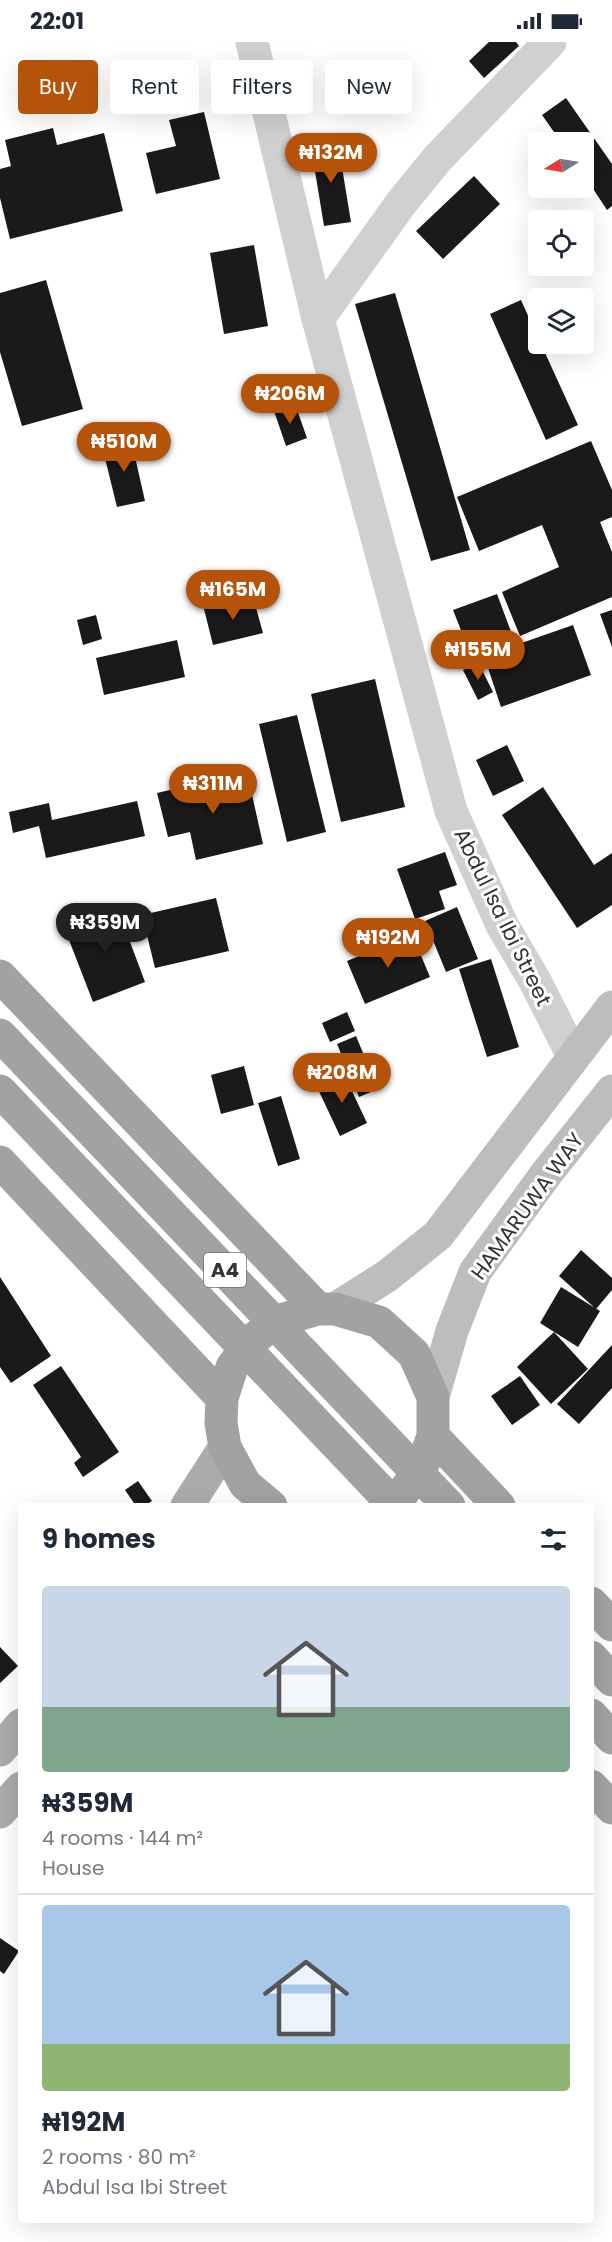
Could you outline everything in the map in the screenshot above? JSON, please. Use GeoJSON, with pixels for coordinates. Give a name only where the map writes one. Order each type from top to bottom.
{"type":"FeatureCollection","features":[{"type":"Feature","properties":{"kind":"highway","name":"A4"},"geometry":{"type":"LineString","coordinates":[[0,976],[326,1309]]}},
{"type":"Feature","properties":{"kind":"highway","name":"A4"},"geometry":{"type":"LineString","coordinates":[[0,1035],[446,1503]]}},
{"type":"Feature","properties":{"kind":"highway","name":"A4"},"geometry":{"type":"LineString","coordinates":[[0,1091],[392,1503]]}},
{"type":"Feature","properties":{"kind":"highway"},"geometry":{"type":"LineString","coordinates":[[0,1162],[222,1398]]}},
{"type":"Feature","properties":{"kind":"highway"},"geometry":{"type":"LineString","coordinates":[[267,1503],[245,1484],[225,1447],[221,1423],[222,1398],[232,1367],[251,1341],[277,1321],[326,1309],[379,1322],[414,1354],[433,1397],[433,1436],[422,1467],[402,1494],[389,1503]]}},
{"type":"Feature","properties":{"kind":"highway"},"geometry":{"type":"LineString","coordinates":[[433,1436],[496,1503]]}},
{"type":"Feature","properties":{"kind":"highway"},"geometry":{"type":"LineString","coordinates":[[594,1606],[612,1625]]}},
{"type":"Feature","properties":{"kind":"highway"},"geometry":{"type":"LineString","coordinates":[[594,1660],[612,1680]]}},
{"type":"Feature","properties":{"kind":"highway"},"geometry":{"type":"LineString","coordinates":[[594,1718],[612,1738]]}},
{"type":"Feature","properties":{"kind":"highway"},"geometry":{"type":"LineString","coordinates":[[594,1789],[612,1808]]}},
{"type":"Feature","properties":{"kind":"main road"},"geometry":{"type":"LineString","coordinates":[[326,1309],[387,1276],[438,1235],[612,1007]]}},
{"type":"Feature","properties":{"kind":"main road","name":"HAMARUWA WAY"},"geometry":{"type":"LineString","coordinates":[[433,1397],[452,1331],[475,1272],[546,1174],[612,1091]]}},
{"type":"Feature","properties":{"kind":"main road"},"geometry":{"type":"LineString","coordinates":[[189,1503],[225,1447]]}},
{"type":"Feature","properties":{"kind":"main road"},"geometry":{"type":"LineString","coordinates":[[0,1750],[18,1729]]}},
{"type":"Feature","properties":{"kind":"main road"},"geometry":{"type":"LineString","coordinates":[[0,1812],[18,1791]]}},
{"type":"Feature","properties":{"kind":"street","name":"Abdul Isa Ibi Street"},"geometry":{"type":"LineString","coordinates":[[252,42],[318,320],[451,811],[502,925],[535,981],[573,1056]]}},
{"type":"Feature","properties":{"kind":"street"},"geometry":{"type":"LineString","coordinates":[[318,320],[402,202],[438,158],[550,42]]}},
{"type":"Feature","properties":{"kind":"building"},"geometry":{"type":"Polygon","coordinates":[[[489,42],[516,42],[519,46],[484,78],[469,61],[489,42]]]}},
{"type":"Feature","properties":{"kind":"building"},"geometry":{"type":"Polygon","coordinates":[[[566,98],[590,132],[554,132],[542,115],[566,98]]]}},
{"type":"Feature","properties":{"kind":"building"},"geometry":{"type":"Polygon","coordinates":[[[204,112],[220,179],[156,194],[146,153],[176,146],[169,120],[204,112]]]}},
{"type":"Feature","properties":{"kind":"building"},"geometry":{"type":"Polygon","coordinates":[[[53,128],[57,145],[104,133],[123,211],[10,239],[0,198],[0,169],[11,166],[5,140],[53,128]]]}},
{"type":"Feature","properties":{"kind":"building"},"geometry":{"type":"Polygon","coordinates":[[[594,138],[612,164],[612,206],[607,210],[594,190],[594,138]]]}},
{"type":"Feature","properties":{"kind":"building"},"geometry":{"type":"Polygon","coordinates":[[[338,143],[351,222],[324,226],[311,147],[338,143]]]}},
{"type":"Feature","properties":{"kind":"building"},"geometry":{"type":"Polygon","coordinates":[[[474,176],[500,204],[443,259],[416,231],[474,176]]]}},
{"type":"Feature","properties":{"kind":"building"},"geometry":{"type":"Polygon","coordinates":[[[254,245],[268,326],[224,334],[210,253],[254,245]]]}},
{"type":"Feature","properties":{"kind":"building"},"geometry":{"type":"Polygon","coordinates":[[[46,280],[83,409],[22,426],[0,352],[0,293],[46,280]]]}},
{"type":"Feature","properties":{"kind":"building"},"geometry":{"type":"Polygon","coordinates":[[[395,293],[470,550],[431,561],[355,304],[395,293]]]}},
{"type":"Feature","properties":{"kind":"building"},"geometry":{"type":"Polygon","coordinates":[[[521,300],[528,316],[528,354],[546,354],[578,425],[546,440],[490,314],[521,300]]]}},
{"type":"Feature","properties":{"kind":"building"},"geometry":{"type":"Polygon","coordinates":[[[295,404],[307,438],[286,446],[274,411],[295,404]]]}},
{"type":"Feature","properties":{"kind":"building"},"geometry":{"type":"Polygon","coordinates":[[[131,439],[145,501],[117,507],[102,446],[131,439]]]}},
{"type":"Feature","properties":{"kind":"building"},"geometry":{"type":"Polygon","coordinates":[[[591,441],[612,490],[612,517],[600,522],[612,552],[612,597],[520,636],[502,592],[559,567],[542,525],[479,551],[457,497],[591,441]]]}},
{"type":"Feature","properties":{"kind":"building"},"geometry":{"type":"Polygon","coordinates":[[[497,594],[513,637],[470,653],[453,610],[497,594]]]}},
{"type":"Feature","properties":{"kind":"building"},"geometry":{"type":"Polygon","coordinates":[[[253,597],[263,633],[213,645],[204,609],[253,597]]]}},
{"type":"Feature","properties":{"kind":"building"},"geometry":{"type":"Polygon","coordinates":[[[612,610],[612,647],[600,614],[612,610]]]}},
{"type":"Feature","properties":{"kind":"building"},"geometry":{"type":"Polygon","coordinates":[[[96,615],[102,639],[83,645],[77,620],[96,615]]]}},
{"type":"Feature","properties":{"kind":"building"},"geometry":{"type":"Polygon","coordinates":[[[573,625],[591,675],[501,707],[484,656],[573,625]]]}},
{"type":"Feature","properties":{"kind":"building"},"geometry":{"type":"Polygon","coordinates":[[[177,640],[185,677],[104,695],[96,658],[177,640]]]}},
{"type":"Feature","properties":{"kind":"building"},"geometry":{"type":"Polygon","coordinates":[[[478,662],[493,692],[478,700],[463,670],[478,662]]]}},
{"type":"Feature","properties":{"kind":"building"},"geometry":{"type":"Polygon","coordinates":[[[375,679],[405,807],[341,822],[311,694],[375,679]]]}},
{"type":"Feature","properties":{"kind":"building"},"geometry":{"type":"Polygon","coordinates":[[[297,715],[326,832],[287,842],[259,724],[297,715]]]}},
{"type":"Feature","properties":{"kind":"building"},"geometry":{"type":"Polygon","coordinates":[[[507,745],[524,781],[493,796],[476,760],[507,745]]]}},
{"type":"Feature","properties":{"kind":"building"},"geometry":{"type":"Polygon","coordinates":[[[247,772],[263,844],[196,860],[190,832],[168,837],[157,793],[247,772]]]}},
{"type":"Feature","properties":{"kind":"building"},"geometry":{"type":"Polygon","coordinates":[[[543,787],[594,865],[612,853],[612,905],[577,928],[502,815],[543,787]]]}},
{"type":"Feature","properties":{"kind":"building"},"geometry":{"type":"Polygon","coordinates":[[[137,801],[145,836],[46,858],[39,826],[13,833],[9,812],[49,803],[52,820],[137,801]]]}},
{"type":"Feature","properties":{"kind":"building"},"geometry":{"type":"Polygon","coordinates":[[[445,852],[457,885],[439,891],[445,909],[415,919],[397,869],[445,852]]]}},
{"type":"Feature","properties":{"kind":"building"},"geometry":{"type":"Polygon","coordinates":[[[216,898],[229,951],[155,968],[142,915],[216,898]]]}},
{"type":"Feature","properties":{"kind":"building"},"geometry":{"type":"Polygon","coordinates":[[[117,907],[145,982],[93,1002],[64,927],[117,907]]]}},
{"type":"Feature","properties":{"kind":"building"},"geometry":{"type":"Polygon","coordinates":[[[457,907],[478,959],[446,972],[425,921],[457,907]]]}},
{"type":"Feature","properties":{"kind":"building"},"geometry":{"type":"Polygon","coordinates":[[[412,934],[430,977],[365,1004],[347,961],[412,934]]]}},
{"type":"Feature","properties":{"kind":"building"},"geometry":{"type":"Polygon","coordinates":[[[491,959],[519,1047],[487,1057],[459,969],[491,959]]]}},
{"type":"Feature","properties":{"kind":"building"},"geometry":{"type":"Polygon","coordinates":[[[347,1012],[355,1031],[330,1042],[322,1023],[347,1012]]]}},
{"type":"Feature","properties":{"kind":"building"},"geometry":{"type":"Polygon","coordinates":[[[356,1036],[378,1089],[359,1097],[337,1044],[356,1036]]]}},
{"type":"Feature","properties":{"kind":"building"},"geometry":{"type":"Polygon","coordinates":[[[244,1066],[254,1105],[221,1114],[211,1075],[244,1066]]]}},
{"type":"Feature","properties":{"kind":"building"},"geometry":{"type":"Polygon","coordinates":[[[343,1072],[367,1123],[340,1136],[316,1085],[343,1072]]]}},
{"type":"Feature","properties":{"kind":"building"},"geometry":{"type":"Polygon","coordinates":[[[281,1096],[300,1159],[278,1166],[258,1103],[281,1096]]]}},
{"type":"Feature","properties":{"kind":"building"},"geometry":{"type":"Polygon","coordinates":[[[581,1250],[612,1278],[612,1290],[596,1309],[559,1276],[581,1250]]]}},
{"type":"Feature","properties":{"kind":"building"},"geometry":{"type":"Polygon","coordinates":[[[0,1277],[51,1356],[11,1383],[0,1367],[0,1277]]]}},
{"type":"Feature","properties":{"kind":"building"},"geometry":{"type":"Polygon","coordinates":[[[561,1287],[600,1311],[578,1347],[540,1323],[561,1287]]]}},
{"type":"Feature","properties":{"kind":"building"},"geometry":{"type":"Polygon","coordinates":[[[554,1332],[588,1369],[551,1404],[517,1367],[554,1332]]]}},
{"type":"Feature","properties":{"kind":"building"},"geometry":{"type":"Polygon","coordinates":[[[612,1345],[612,1388],[579,1424],[557,1404],[612,1345]]]}},
{"type":"Feature","properties":{"kind":"building"},"geometry":{"type":"Polygon","coordinates":[[[61,1366],[119,1452],[83,1477],[74,1463],[81,1457],[33,1385],[61,1366]]]}},
{"type":"Feature","properties":{"kind":"building"},"geometry":{"type":"Polygon","coordinates":[[[520,1376],[540,1405],[512,1425],[491,1396],[520,1376]]]}},
{"type":"Feature","properties":{"kind":"building"},"geometry":{"type":"Polygon","coordinates":[[[138,1481],[152,1501],[134,1503],[125,1490],[138,1481]]]}},
{"type":"Feature","properties":{"kind":"building"},"geometry":{"type":"Polygon","coordinates":[[[0,1647],[18,1666],[0,1683],[0,1647]]]}},
{"type":"Feature","properties":{"kind":"building"},"geometry":{"type":"Polygon","coordinates":[[[0,1938],[18,1953],[4,1974],[0,1971],[0,1938]]]}}]}
